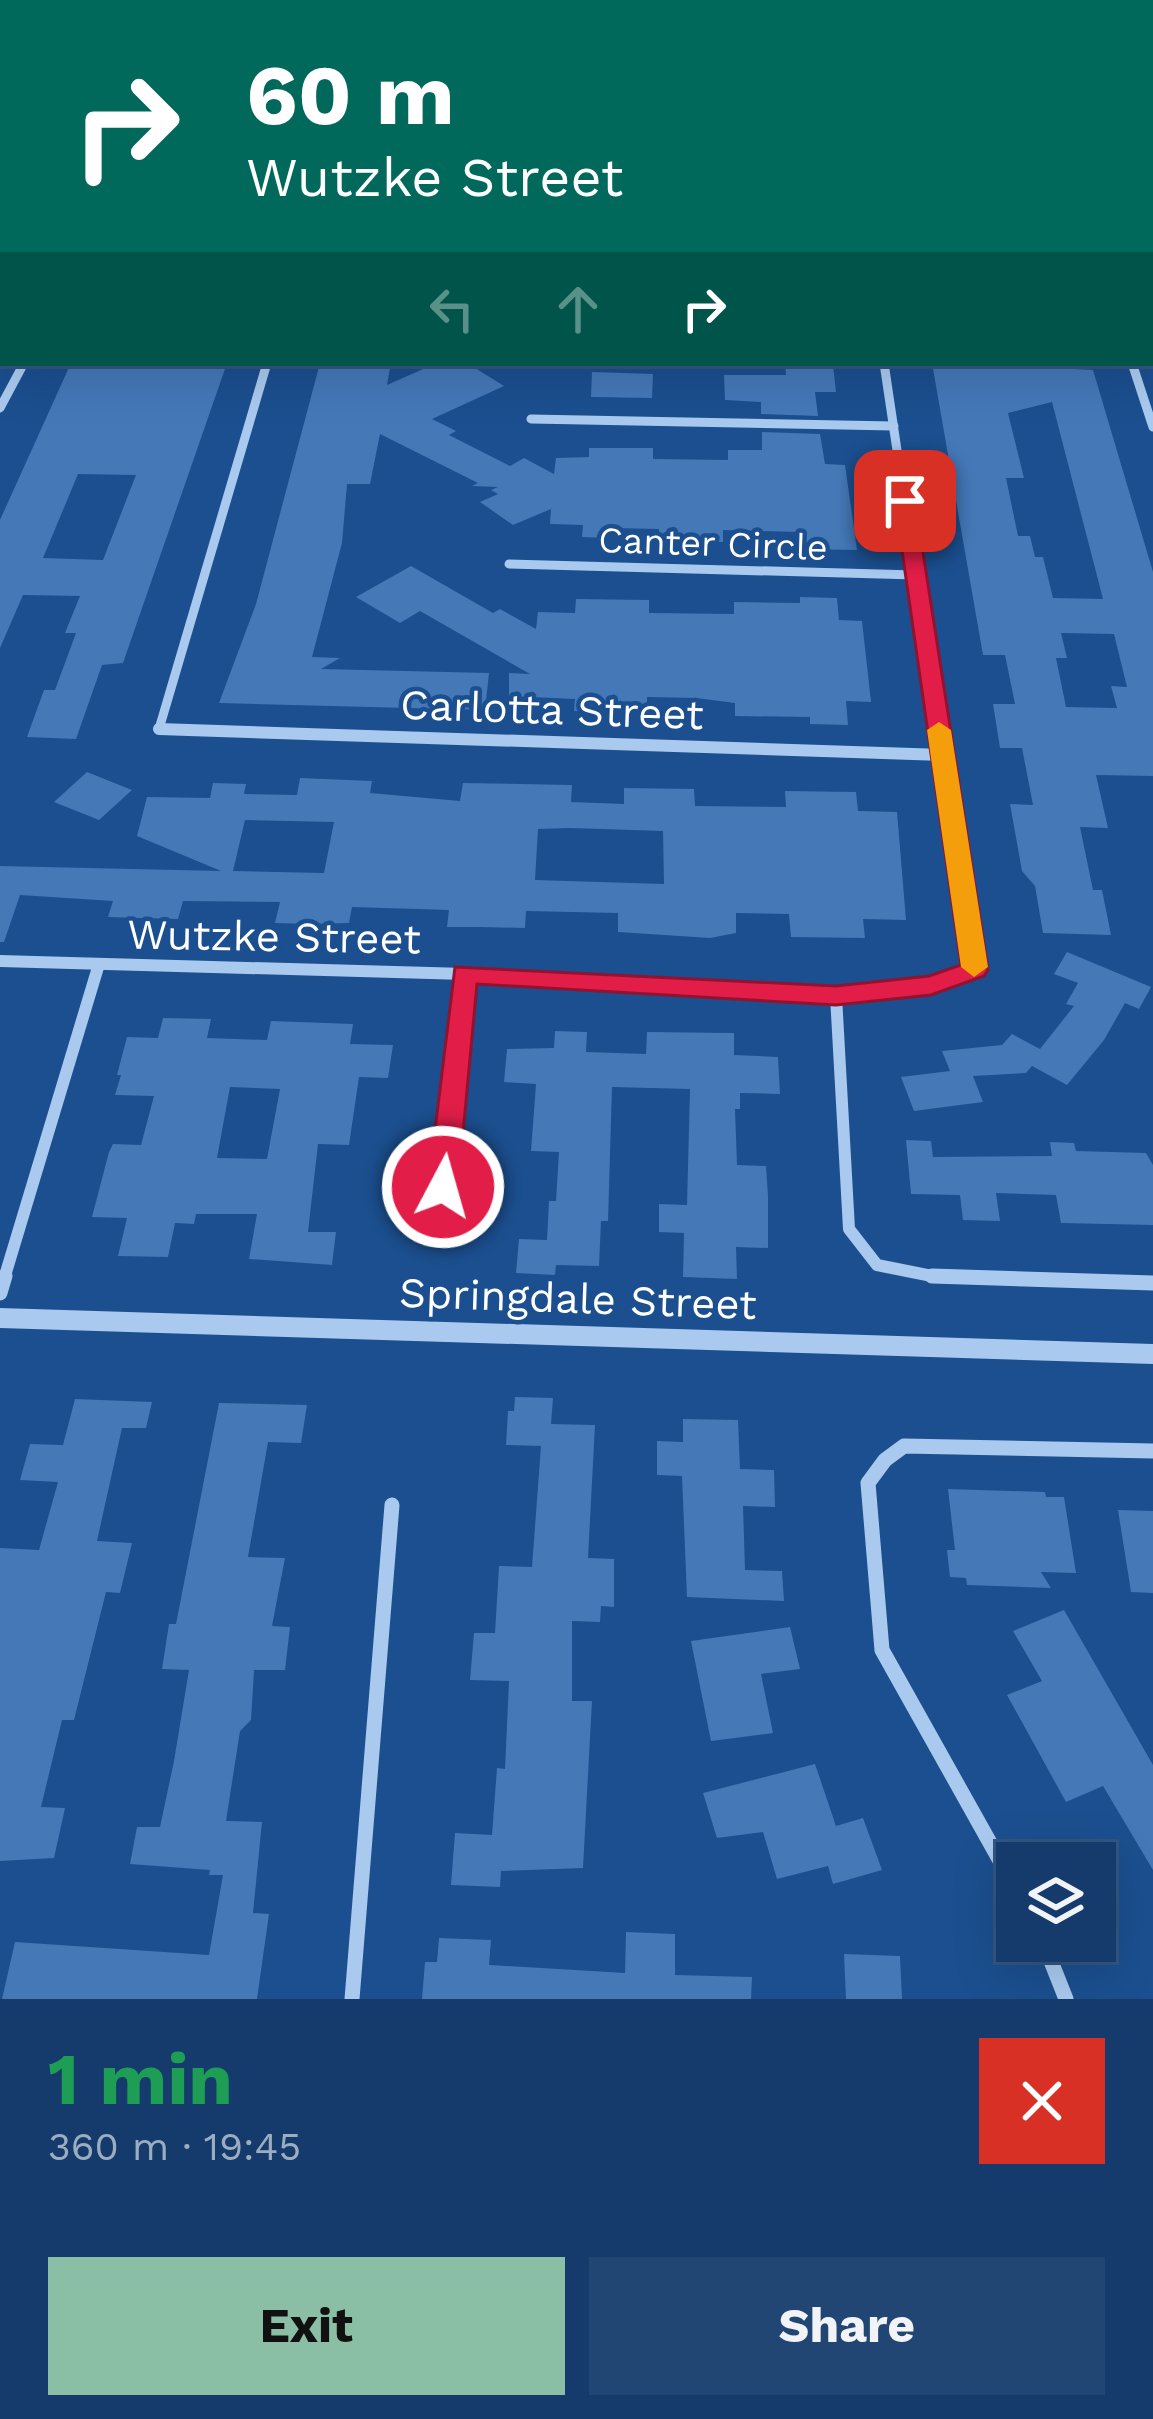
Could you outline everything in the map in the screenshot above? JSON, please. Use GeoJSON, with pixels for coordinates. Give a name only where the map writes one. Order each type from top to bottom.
{"type":"FeatureCollection","features":[{"type":"Feature","properties":{"kind":"street"},"geometry":{"type":"LineString","coordinates":[[0,408],[22,366]]}},
{"type":"Feature","properties":{"kind":"street","name":"Carlotta Street"},"geometry":{"type":"LineString","coordinates":[[266,366],[159,729],[943,755]]}},
{"type":"Feature","properties":{"kind":"street"},"geometry":{"type":"LineString","coordinates":[[884,366],[943,755]]}},
{"type":"Feature","properties":{"kind":"street"},"geometry":{"type":"LineString","coordinates":[[1133,366],[1153,428]]}},
{"type":"Feature","properties":{"kind":"street"},"geometry":{"type":"LineString","coordinates":[[531,418],[894,426]]}},
{"type":"Feature","properties":{"kind":"street","name":"Canter Circle"},"geometry":{"type":"LineString","coordinates":[[509,565],[916,575]]}},
{"type":"Feature","properties":{"kind":"street","name":"Wutzke Street"},"geometry":{"type":"LineString","coordinates":[[0,961],[465,974],[836,996],[931,985],[975,970],[943,755]]}},
{"type":"Feature","properties":{"kind":"street"},"geometry":{"type":"LineString","coordinates":[[0,1293],[99,964]]}},
{"type":"Feature","properties":{"kind":"street"},"geometry":{"type":"LineString","coordinates":[[443,1187],[465,974]]}},
{"type":"Feature","properties":{"kind":"street"},"geometry":{"type":"LineString","coordinates":[[836,996],[849,1229],[877,1265],[937,1277],[1153,1282]]}},
{"type":"Feature","properties":{"kind":"street","name":"Springdale Street"},"geometry":{"type":"LineString","coordinates":[[0,1318],[1153,1354]]}},
{"type":"Feature","properties":{"kind":"street"},"geometry":{"type":"LineString","coordinates":[[996,1853],[883,1650],[868,1483],[885,1460],[904,1446],[1153,1450]]}},
{"type":"Feature","properties":{"kind":"street"},"geometry":{"type":"LineString","coordinates":[[352,1999],[392,1505]]}},
{"type":"Feature","properties":{"kind":"street"},"geometry":{"type":"LineString","coordinates":[[1051,1962],[1066,1999]]}},
{"type":"Feature","properties":{"kind":"building"},"geometry":{"type":"Polygon","coordinates":[[[70,366],[226,366],[123,663],[102,665],[76,739],[27,737],[44,690],[55,690],[76,633],[65,633],[80,596],[23,595],[0,648],[0,520],[70,366]],[[78,474],[43,558],[103,560],[136,475],[78,474]]]}},
{"type":"Feature","properties":{"kind":"building"},"geometry":{"type":"Polygon","coordinates":[[[319,366],[390,368],[387,385],[430,366],[472,366],[504,386],[432,419],[456,431],[449,435],[510,466],[524,458],[554,474],[556,458],[589,457],[589,448],[653,448],[653,459],[728,460],[728,450],[762,450],[762,432],[820,434],[825,464],[845,465],[857,550],[800,549],[799,532],[723,530],[723,542],[659,540],[659,529],[609,528],[609,538],[582,537],[583,525],[550,524],[551,509],[513,525],[480,502],[498,494],[491,490],[498,487],[472,486],[478,483],[380,434],[370,484],[347,484],[342,543],[312,657],[340,658],[321,669],[489,673],[485,710],[219,703],[256,604],[319,366]]]}},
{"type":"Feature","properties":{"kind":"building"},"geometry":{"type":"Polygon","coordinates":[[[785,366],[833,366],[836,392],[815,392],[818,416],[761,414],[761,402],[725,400],[724,375],[786,375],[785,366]]]}},
{"type":"Feature","properties":{"kind":"building"},"geometry":{"type":"Polygon","coordinates":[[[933,366],[1093,370],[1153,572],[1153,776],[1096,775],[1108,828],[1080,827],[1093,890],[1102,890],[1111,935],[1043,933],[1035,886],[1022,871],[1010,804],[1033,805],[1022,748],[1000,748],[993,704],[1015,704],[1005,655],[983,655],[933,366]],[[1052,402],[1008,413],[1024,478],[1006,478],[1018,536],[1030,536],[1035,557],[1043,557],[1053,598],[1103,599],[1052,402]],[[1061,633],[1067,658],[1056,658],[1066,707],[1117,708],[1111,686],[1127,687],[1114,634],[1061,633]]]}},
{"type":"Feature","properties":{"kind":"building"},"geometry":{"type":"Polygon","coordinates":[[[592,372],[653,374],[652,398],[591,397],[592,372]]]}},
{"type":"Feature","properties":{"kind":"building"},"geometry":{"type":"Polygon","coordinates":[[[411,566],[493,613],[500,609],[536,629],[538,612],[575,613],[576,599],[649,600],[649,613],[734,614],[734,602],[837,598],[839,620],[862,621],[871,702],[846,701],[848,725],[810,724],[810,717],[735,716],[735,703],[696,698],[647,697],[647,713],[574,711],[575,699],[509,696],[509,673],[530,674],[420,611],[400,623],[356,597],[411,566]]]}},
{"type":"Feature","properties":{"kind":"building"},"geometry":{"type":"Polygon","coordinates":[[[87,772],[132,790],[99,820],[54,802],[87,772]]]}},
{"type":"Feature","properties":{"kind":"building"},"geometry":{"type":"Polygon","coordinates":[[[300,778],[372,781],[370,793],[460,801],[463,783],[572,785],[571,802],[624,804],[624,788],[694,789],[695,806],[786,807],[785,791],[856,792],[858,811],[897,812],[906,920],[863,919],[865,938],[791,937],[789,914],[736,913],[736,933],[710,938],[618,932],[618,913],[526,911],[525,928],[447,927],[449,910],[352,907],[349,923],[275,923],[280,902],[183,901],[178,919],[139,918],[108,917],[113,901],[20,895],[4,942],[0,942],[0,866],[221,871],[137,836],[147,797],[210,798],[213,783],[246,784],[244,794],[297,795],[300,778]],[[245,820],[233,871],[324,873],[334,822],[245,820]],[[538,829],[535,880],[664,884],[663,831],[538,829]]]}},
{"type":"Feature","properties":{"kind":"building"},"geometry":{"type":"Polygon","coordinates":[[[1067,952],[1151,987],[1139,1009],[1125,1003],[1104,1040],[1067,1085],[1032,1066],[1026,1073],[973,1076],[983,1102],[914,1111],[901,1077],[950,1071],[942,1051],[1002,1045],[1012,1034],[1040,1049],[1074,1006],[1066,1004],[1078,983],[1054,974],[1067,952]]]}},
{"type":"Feature","properties":{"kind":"building"},"geometry":{"type":"Polygon","coordinates":[[[163,1018],[211,1019],[207,1038],[267,1040],[271,1021],[353,1024],[350,1044],[393,1045],[388,1078],[359,1077],[349,1145],[318,1144],[308,1232],[336,1232],[332,1265],[249,1259],[257,1214],[196,1214],[194,1224],[175,1223],[168,1257],[118,1256],[127,1218],[92,1217],[113,1144],[141,1145],[154,1096],[115,1095],[121,1075],[117,1075],[127,1037],[158,1038],[163,1018]],[[230,1087],[217,1158],[267,1159],[280,1089],[230,1087]]]}},
{"type":"Feature","properties":{"kind":"building"},"geometry":{"type":"Polygon","coordinates":[[[555,1031],[587,1032],[586,1052],[646,1054],[647,1032],[734,1033],[734,1055],[778,1057],[780,1094],[740,1093],[740,1109],[735,1109],[737,1165],[766,1166],[768,1196],[768,1248],[736,1247],[737,1279],[683,1277],[684,1233],[659,1232],[659,1204],[687,1205],[690,1089],[612,1087],[608,1221],[601,1221],[599,1266],[556,1265],[555,1275],[516,1273],[519,1239],[547,1240],[549,1201],[556,1201],[559,1152],[531,1151],[536,1084],[504,1082],[507,1049],[554,1048],[555,1031]]]}},
{"type":"Feature","properties":{"kind":"building"},"geometry":{"type":"Polygon","coordinates":[[[906,1140],[931,1141],[933,1157],[1052,1156],[1050,1142],[1074,1143],[1076,1151],[1146,1153],[1153,1165],[1153,1225],[1061,1223],[1056,1195],[996,1193],[1000,1221],[963,1220],[960,1195],[911,1194],[906,1140]]]}},
{"type":"Feature","properties":{"kind":"building"},"geometry":{"type":"Polygon","coordinates":[[[515,1397],[553,1398],[551,1424],[595,1425],[588,1558],[614,1559],[614,1607],[601,1606],[600,1622],[572,1621],[572,1701],[592,1701],[583,1868],[501,1871],[500,1887],[451,1885],[455,1833],[492,1835],[497,1768],[505,1769],[509,1681],[470,1680],[474,1633],[495,1633],[499,1566],[532,1567],[541,1446],[506,1445],[508,1411],[514,1411],[515,1397]]]}},
{"type":"Feature","properties":{"kind":"building"},"geometry":{"type":"Polygon","coordinates":[[[75,1399],[152,1402],[146,1428],[122,1428],[97,1541],[132,1543],[120,1593],[106,1592],[74,1720],[62,1720],[41,1807],[65,1808],[54,1858],[0,1861],[0,1548],[39,1550],[58,1482],[20,1480],[30,1444],[63,1445],[75,1399]]]}},
{"type":"Feature","properties":{"kind":"building"},"geometry":{"type":"Polygon","coordinates":[[[219,1403],[307,1405],[301,1443],[268,1442],[248,1557],[285,1558],[272,1626],[290,1627],[285,1670],[254,1670],[251,1720],[240,1731],[226,1821],[262,1822],[253,1913],[269,1914],[257,1999],[2,1999],[15,1942],[209,1955],[223,1875],[130,1864],[137,1827],[160,1827],[174,1761],[189,1670],[162,1669],[169,1624],[176,1624],[219,1403]]]}},
{"type":"Feature","properties":{"kind":"building"},"geometry":{"type":"Polygon","coordinates":[[[683,1419],[738,1420],[740,1469],[774,1470],[775,1507],[743,1506],[745,1570],[782,1571],[784,1601],[687,1597],[682,1476],[657,1475],[657,1441],[683,1442],[683,1419]]]}},
{"type":"Feature","properties":{"kind":"building"},"geometry":{"type":"Polygon","coordinates":[[[948,1489],[1045,1492],[1046,1497],[1064,1497],[1076,1573],[1041,1572],[1051,1588],[967,1585],[966,1578],[950,1577],[947,1550],[955,1550],[948,1489]]]}},
{"type":"Feature","properties":{"kind":"building"},"geometry":{"type":"Polygon","coordinates":[[[1118,1510],[1153,1511],[1153,1593],[1131,1592],[1118,1510]]]}},
{"type":"Feature","properties":{"kind":"building"},"geometry":{"type":"Polygon","coordinates":[[[1064,1610],[1153,1765],[1153,1870],[1103,1786],[1066,1802],[1007,1695],[1042,1681],[1013,1631],[1064,1610]]]}},
{"type":"Feature","properties":{"kind":"building"},"geometry":{"type":"Polygon","coordinates":[[[790,1627],[800,1669],[761,1674],[773,1733],[711,1741],[691,1641],[790,1627]]]}},
{"type":"Feature","properties":{"kind":"building"},"geometry":{"type":"Polygon","coordinates":[[[815,1764],[836,1826],[863,1818],[882,1870],[833,1884],[828,1866],[777,1879],[763,1832],[717,1838],[703,1793],[815,1764]]]}},
{"type":"Feature","properties":{"kind":"building"},"geometry":{"type":"Polygon","coordinates":[[[626,1932],[675,1934],[675,1975],[752,1977],[751,1999],[422,1999],[425,1962],[437,1962],[439,1938],[491,1940],[489,1965],[625,1973],[626,1932]]]}},
{"type":"Feature","properties":{"kind":"building"},"geometry":{"type":"Polygon","coordinates":[[[844,1954],[900,1956],[902,1999],[846,1999],[844,1954]]]}},
{"type":"Feature","properties":{"kind":"slow traffic"},"geometry":{"type":"LineString","coordinates":[[939,730],[974,967]]}},
{"type":"Feature","properties":{"kind":"route"},"geometry":{"type":"LineString","coordinates":[[443,1187],[465,974],[836,996],[931,985],[975,970],[905,501]]}}]}
